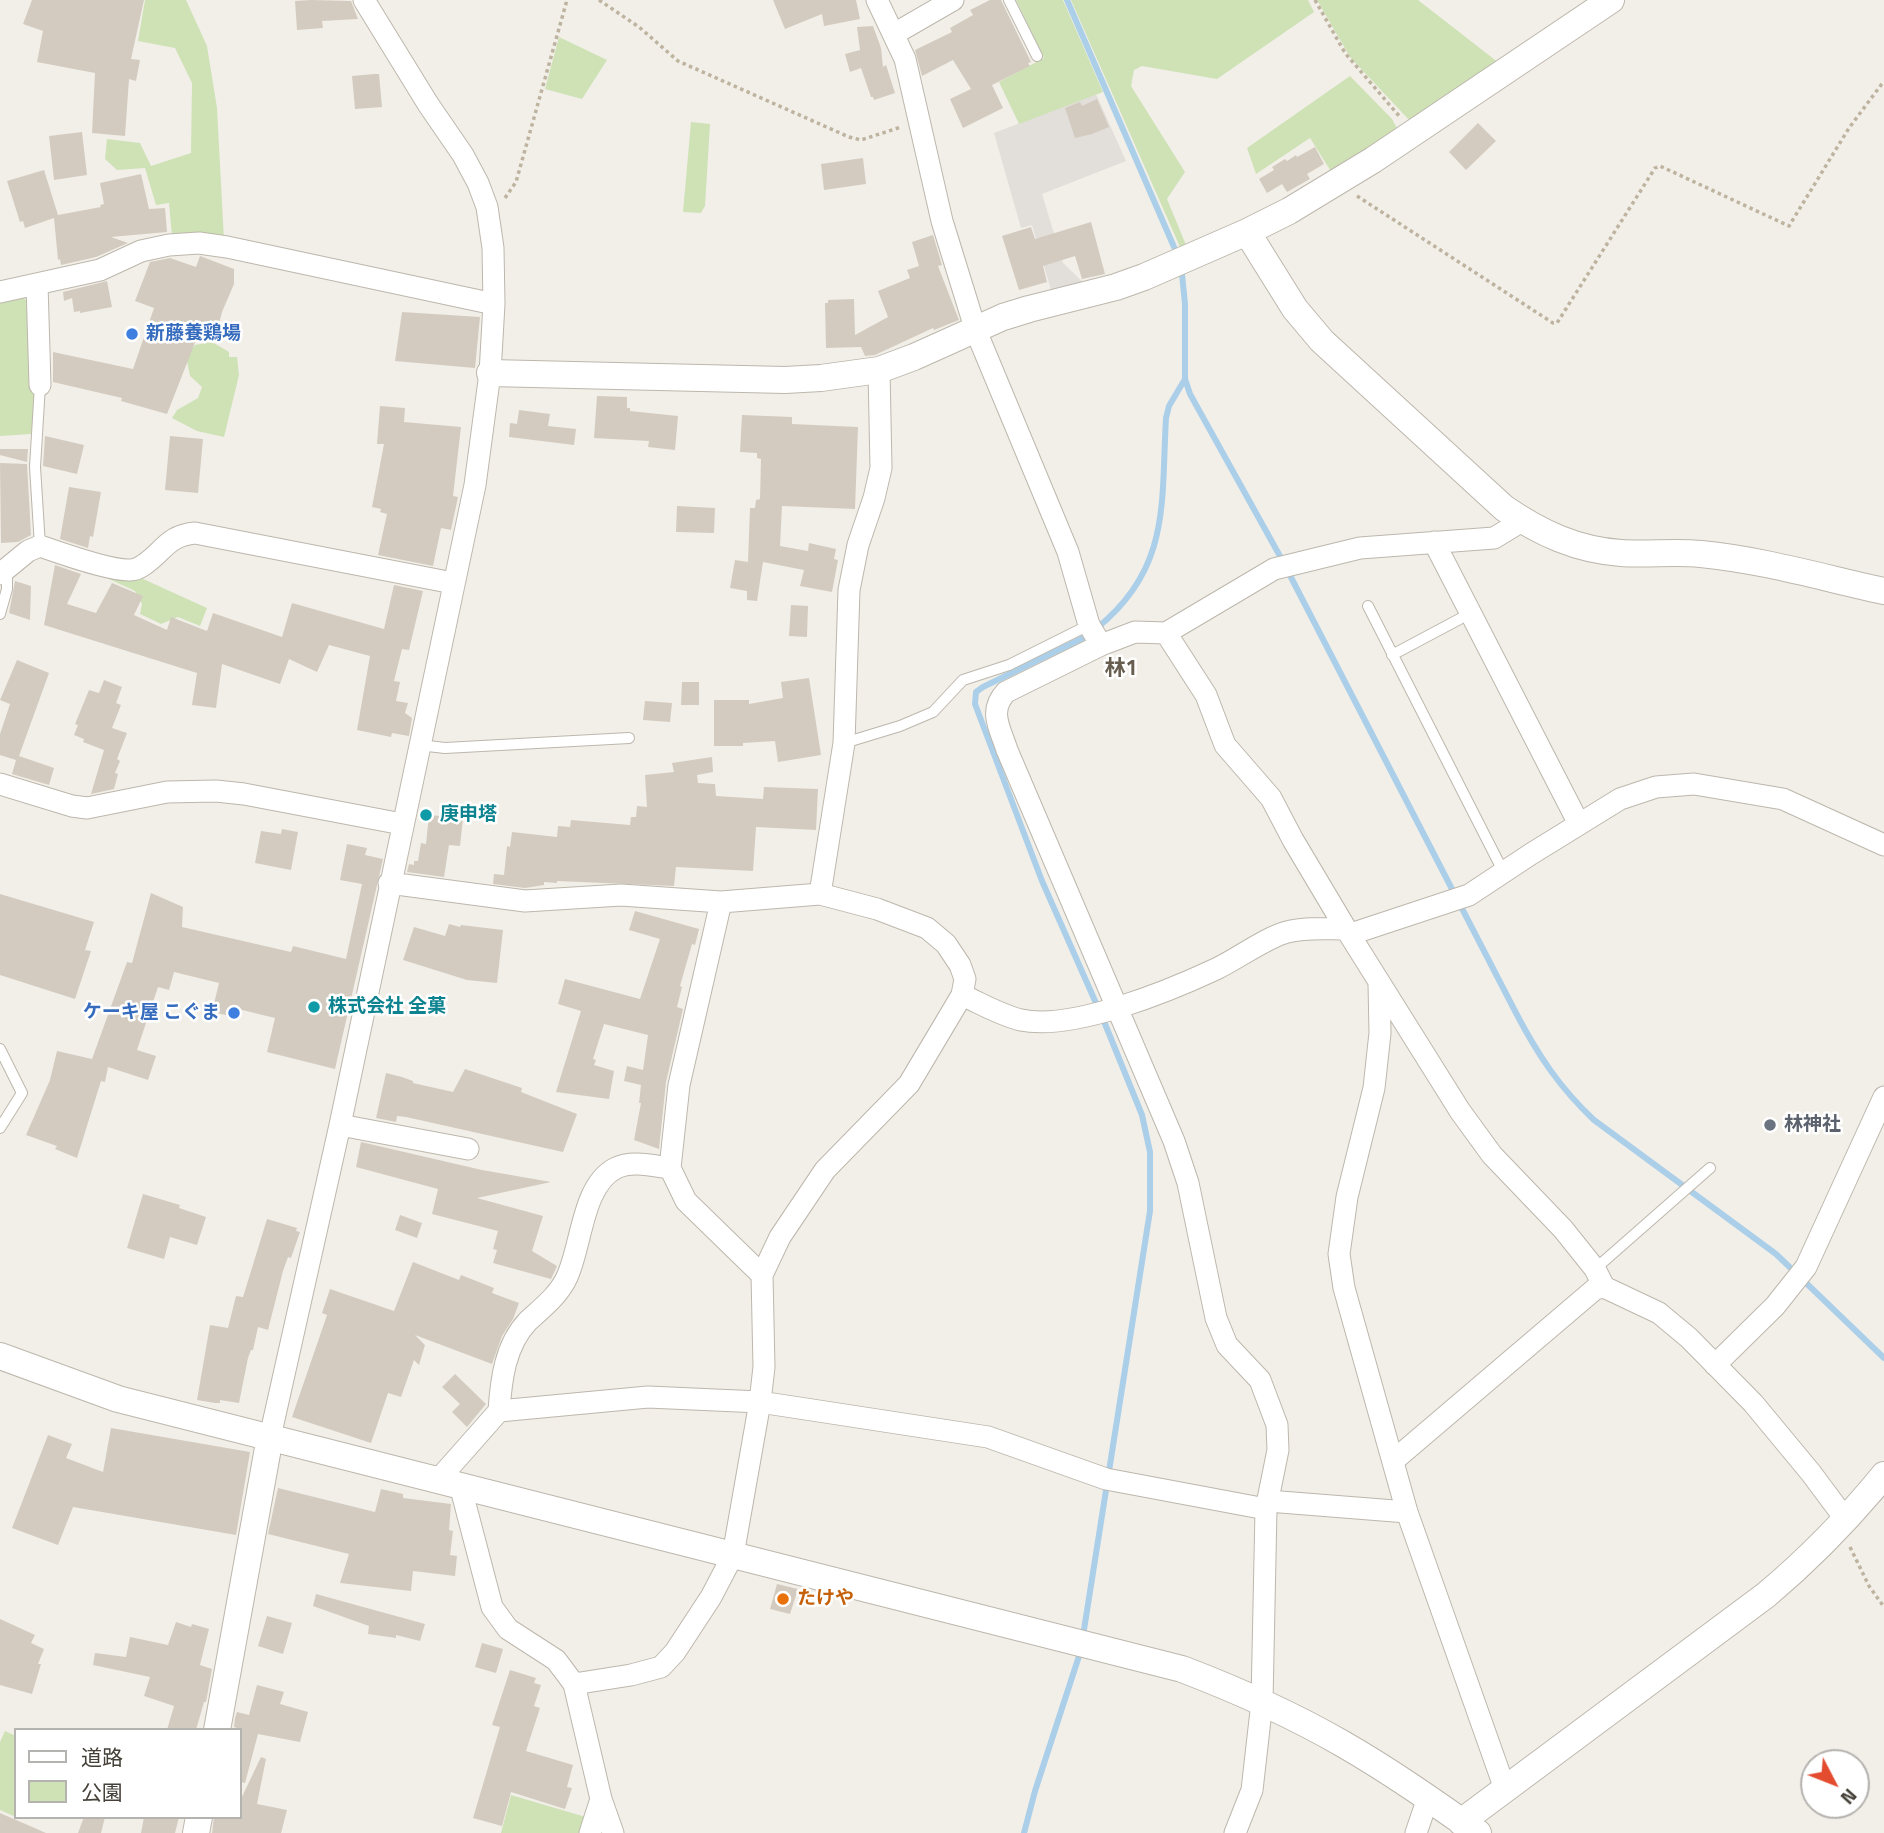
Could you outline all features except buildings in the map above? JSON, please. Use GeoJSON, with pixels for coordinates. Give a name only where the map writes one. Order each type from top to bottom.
{"type":"FeatureCollection","features":[{"type":"Feature","properties":{"kind":"street"},"geometry":{"type":"LineString","coordinates":[[217,1728],[270,1437],[340,1125],[475,485],[490,373],[494,248],[487,207],[463,155],[428,104],[365,0]]}},
{"type":"Feature","properties":{"kind":"street"},"geometry":{"type":"LineString","coordinates":[[877,0],[905,59],[942,221],[976,331],[1068,552],[1089,625],[1101,645]]}},
{"type":"Feature","properties":{"kind":"street"},"geometry":{"type":"LineString","coordinates":[[894,34],[953,0]]}},
{"type":"Feature","properties":{"kind":"street"},"geometry":{"type":"LineString","coordinates":[[490,373],[785,380],[879,370],[976,331],[1003,317],[1135,281],[1247,233],[1342,179],[1611,0]]}},
{"type":"Feature","properties":{"kind":"street"},"geometry":{"type":"LineString","coordinates":[[1247,233],[1295,309],[1322,341],[1504,508],[1522,521],[1558,540],[1594,550],[1701,554],[1758,563],[1884,591]]}},
{"type":"Feature","properties":{"kind":"street"},"geometry":{"type":"LineString","coordinates":[[0,292],[100,270],[141,251],[169,245],[199,243],[494,304]]}},
{"type":"Feature","properties":{"kind":"street"},"geometry":{"type":"LineString","coordinates":[[37,284],[40,384]]}},
{"type":"Feature","properties":{"kind":"street"},"geometry":{"type":"LineString","coordinates":[[820,894],[844,743],[849,590],[858,545],[881,468],[879,370]]}},
{"type":"Feature","properties":{"kind":"street"},"geometry":{"type":"LineString","coordinates":[[1235,1833],[1252,1790],[1262,1702],[1267,1505],[1278,1450],[1277,1425],[1260,1380],[1227,1345],[1216,1318],[1188,1183],[1174,1141],[1007,750],[995,712],[998,700],[1006,692],[1101,645],[1135,632],[1166,634],[1274,569],[1360,548],[1494,538],[1522,521]]}},
{"type":"Feature","properties":{"kind":"street"},"geometry":{"type":"LineString","coordinates":[[3,572],[28,551],[40,545],[66,555],[129,570],[147,563],[180,535],[195,533],[453,583]]}},
{"type":"Feature","properties":{"kind":"street"},"geometry":{"type":"LineString","coordinates":[[1434,542],[1579,824]]}},
{"type":"Feature","properties":{"kind":"street"},"geometry":{"type":"LineString","coordinates":[[1166,634],[1206,695],[1226,745],[1271,798],[1293,840],[1379,982],[1460,1111],[1492,1155],[1563,1228],[1599,1278],[1659,1313],[1689,1338],[1753,1403],[1811,1473],[1843,1523]]}},
{"type":"Feature","properties":{"kind":"street"},"geometry":{"type":"LineString","coordinates":[[0,784],[87,808],[167,792],[216,791],[402,824]]}},
{"type":"Feature","properties":{"kind":"street"},"geometry":{"type":"LineString","coordinates":[[962,995],[1000,1013],[1024,1020],[1050,1022],[1086,1017],[1149,996],[1216,969],[1285,932],[1313,929],[1349,932],[1469,895],[1620,799],[1656,787],[1694,784],[1783,799],[1884,845]]}},
{"type":"Feature","properties":{"kind":"street"},"geometry":{"type":"LineString","coordinates":[[390,883],[525,901],[621,895],[721,902],[820,894],[877,909],[927,928],[946,944],[960,965],[965,979],[962,995],[909,1084],[825,1170],[780,1237],[762,1275],[764,1367],[760,1402],[733,1555],[704,1608],[675,1652],[661,1667],[574,1684]]}},
{"type":"Feature","properties":{"kind":"street"},"geometry":{"type":"LineString","coordinates":[[721,902],[679,1085],[670,1168],[686,1201],[762,1275]]}},
{"type":"Feature","properties":{"kind":"street"},"geometry":{"type":"LineString","coordinates":[[1379,982],[1380,1032],[1374,1088],[1347,1197],[1339,1254],[1344,1287],[1407,1512],[1504,1789]]}},
{"type":"Feature","properties":{"kind":"street"},"geometry":{"type":"LineString","coordinates":[[1715,1365],[1775,1306],[1806,1268],[1884,1097]]}},
{"type":"Feature","properties":{"kind":"street"},"geometry":{"type":"LineString","coordinates":[[340,1125],[468,1149]]}},
{"type":"Feature","properties":{"kind":"street"},"geometry":{"type":"LineString","coordinates":[[449,1483],[499,1411],[501,1381],[510,1350],[526,1323],[545,1307],[565,1281],[576,1258],[592,1194],[600,1181],[617,1167],[635,1164],[670,1168]]}},
{"type":"Feature","properties":{"kind":"street"},"geometry":{"type":"LineString","coordinates":[[1393,1461],[1595,1289],[1599,1278]]}},
{"type":"Feature","properties":{"kind":"street"},"geometry":{"type":"LineString","coordinates":[[0,1356],[118,1399],[1182,1669],[1262,1702],[1342,1743],[1429,1798],[1469,1827],[1504,1789],[1766,1595],[1806,1562],[1884,1475]]}},
{"type":"Feature","properties":{"kind":"street"},"geometry":{"type":"LineString","coordinates":[[499,1411],[648,1397],[760,1402],[988,1437],[1106,1479],[1267,1505],[1407,1512]]}},
{"type":"Feature","properties":{"kind":"street"},"geometry":{"type":"LineString","coordinates":[[449,1483],[492,1607],[508,1629],[556,1660],[574,1684],[601,1800],[613,1833]]}},
{"type":"Feature","properties":{"kind":"street"},"geometry":{"type":"LineString","coordinates":[[1416,1833],[1429,1798]]}},
{"type":"Feature","properties":{"kind":"street"},"geometry":{"type":"LineString","coordinates":[[590,1833],[601,1800]]}},
{"type":"Feature","properties":{"kind":"lane"},"geometry":{"type":"LineString","coordinates":[[1009,0],[1037,56]]}},
{"type":"Feature","properties":{"kind":"lane"},"geometry":{"type":"LineString","coordinates":[[40,384],[36,467],[40,545]]}},
{"type":"Feature","properties":{"kind":"lane"},"geometry":{"type":"LineString","coordinates":[[0,614],[7,589],[3,572]]}},
{"type":"Feature","properties":{"kind":"lane"},"geometry":{"type":"LineString","coordinates":[[1368,606],[1504,873]]}},
{"type":"Feature","properties":{"kind":"lane"},"geometry":{"type":"LineString","coordinates":[[1392,655],[1469,614]]}},
{"type":"Feature","properties":{"kind":"lane"},"geometry":{"type":"LineString","coordinates":[[844,743],[900,726],[933,712],[963,680],[1009,665],[1089,625]]}},
{"type":"Feature","properties":{"kind":"lane"},"geometry":{"type":"LineString","coordinates":[[419,746],[445,748],[629,738]]}},
{"type":"Feature","properties":{"kind":"lane"},"geometry":{"type":"LineString","coordinates":[[0,1049],[22,1093],[0,1128]]}},
{"type":"Feature","properties":{"kind":"lane"},"geometry":{"type":"LineString","coordinates":[[1599,1278],[1710,1168]]}},
{"type":"Feature","properties":{"kind":"path"},"geometry":{"type":"LineString","coordinates":[[487,207],[504,199],[516,182],[567,0]]}},
{"type":"Feature","properties":{"kind":"path"},"geometry":{"type":"LineString","coordinates":[[599,0],[639,27],[678,61],[849,137],[860,140],[920,121]]}},
{"type":"Feature","properties":{"kind":"path"},"geometry":{"type":"LineString","coordinates":[[1315,0],[1351,62],[1412,132]]}},
{"type":"Feature","properties":{"kind":"path"},"geometry":{"type":"LineString","coordinates":[[1342,179],[1352,193],[1553,323],[1558,323],[1655,168],[1660,166],[1789,226],[1849,128],[1884,81]]}},
{"type":"Feature","properties":{"kind":"path"},"geometry":{"type":"LineString","coordinates":[[1843,1523],[1869,1586],[1884,1606]]}},
{"type":"Feature","properties":{"kind":"shaded area"},"geometry":{"type":"Polygon","coordinates":[[[1096,94],[1126,161],[1042,194],[1063,263],[1083,282],[1051,290],[1032,225],[1021,228],[994,133],[1096,94]]]}},
{"type":"Feature","properties":{"kind":"green space"},"geometry":{"type":"Polygon","coordinates":[[[145,0],[186,0],[207,46],[217,108],[224,240],[172,236],[169,203],[156,205],[145,168],[117,170],[105,159],[107,139],[140,143],[151,166],[191,153],[192,83],[175,48],[138,41],[145,0]]]}},
{"type":"Feature","properties":{"kind":"green space"},"geometry":{"type":"Polygon","coordinates":[[[1016,0],[1063,0],[1103,92],[1019,124],[999,82],[1044,58],[1016,0]]]}},
{"type":"Feature","properties":{"kind":"green space"},"geometry":{"type":"Polygon","coordinates":[[[1071,0],[1308,0],[1314,12],[1217,79],[1142,66],[1134,70],[1131,86],[1185,172],[1167,199],[1186,245],[1180,247],[1071,0]]]}},
{"type":"Feature","properties":{"kind":"green space"},"geometry":{"type":"Polygon","coordinates":[[[1317,0],[1418,0],[1499,63],[1410,121],[1350,57],[1317,0]]]}},
{"type":"Feature","properties":{"kind":"green space"},"geometry":{"type":"Polygon","coordinates":[[[559,37],[607,60],[582,99],[545,89],[559,37]]]}},
{"type":"Feature","properties":{"kind":"green space"},"geometry":{"type":"Polygon","coordinates":[[[1350,76],[1392,119],[1398,130],[1332,173],[1310,138],[1256,174],[1247,148],[1350,76]]]}},
{"type":"Feature","properties":{"kind":"green space"},"geometry":{"type":"Polygon","coordinates":[[[691,122],[710,124],[705,206],[701,213],[683,212],[691,122]]]}},
{"type":"Feature","properties":{"kind":"green space"},"geometry":{"type":"Polygon","coordinates":[[[20,295],[27,301],[30,315],[35,404],[31,434],[0,436],[0,299],[20,295]]]}},
{"type":"Feature","properties":{"kind":"green space"},"geometry":{"type":"Polygon","coordinates":[[[212,342],[229,352],[229,357],[237,357],[239,375],[224,437],[197,431],[172,418],[177,410],[198,398],[202,387],[190,376],[186,356],[195,345],[212,342]]]}},
{"type":"Feature","properties":{"kind":"green space"},"geometry":{"type":"Polygon","coordinates":[[[110,575],[141,578],[207,608],[200,626],[178,617],[161,624],[140,614],[142,604],[135,591],[109,579],[110,575]]]}},
{"type":"Feature","properties":{"kind":"green space"},"geometry":{"type":"Polygon","coordinates":[[[5,1731],[14,1735],[14,1816],[0,1810],[0,1742],[5,1731]]]}},
{"type":"Feature","properties":{"kind":"green space"},"geometry":{"type":"Polygon","coordinates":[[[511,1795],[589,1818],[584,1833],[501,1833],[511,1795]]]}},
{"type":"Feature","properties":{"kind":"waterway"},"geometry":{"type":"LineString","coordinates":[[1067,0],[1174,247]]}},
{"type":"Feature","properties":{"kind":"waterway"},"geometry":{"type":"LineString","coordinates":[[1182,274],[1185,304],[1185,379],[1190,394],[1281,558],[1541,1057],[1570,1095],[1594,1120],[1776,1254],[1884,1358]]}},
{"type":"Feature","properties":{"kind":"waterway"},"geometry":{"type":"LineString","coordinates":[[1097,628],[1121,605],[1138,582],[1150,558],[1161,506],[1166,418],[1169,406],[1185,379]]}},
{"type":"Feature","properties":{"kind":"waterway"},"geometry":{"type":"LineString","coordinates":[[1083,1636],[1150,1211],[1150,1152],[1142,1115],[1042,881],[975,704],[976,692],[983,687],[1089,635]]}},
{"type":"Feature","properties":{"kind":"waterway"},"geometry":{"type":"LineString","coordinates":[[1024,1833],[1081,1650]]}},
{"type":"Feature","properties":{"kind":"place","name":"新藤養鶏場"},"geometry":{"type":"Point","coordinates":[132,334]}},
{"type":"Feature","properties":{"kind":"place","name":"庚申塔"},"geometry":{"type":"Point","coordinates":[426,815]}},
{"type":"Feature","properties":{"kind":"place","name":"株式会社 全菓"},"geometry":{"type":"Point","coordinates":[314,1007]}},
{"type":"Feature","properties":{"kind":"place","name":"ケーキ屋 こぐま"},"geometry":{"type":"Point","coordinates":[234,1013]}},
{"type":"Feature","properties":{"kind":"place","name":"林神社"},"geometry":{"type":"Point","coordinates":[1770,1125]}},
{"type":"Feature","properties":{"kind":"place","name":"たけや"},"geometry":{"type":"Point","coordinates":[783,1599]}},
{"type":"Feature","properties":{"kind":"district","name":"林1"},"geometry":{"type":"Point","coordinates":[1121,670]}}]}
